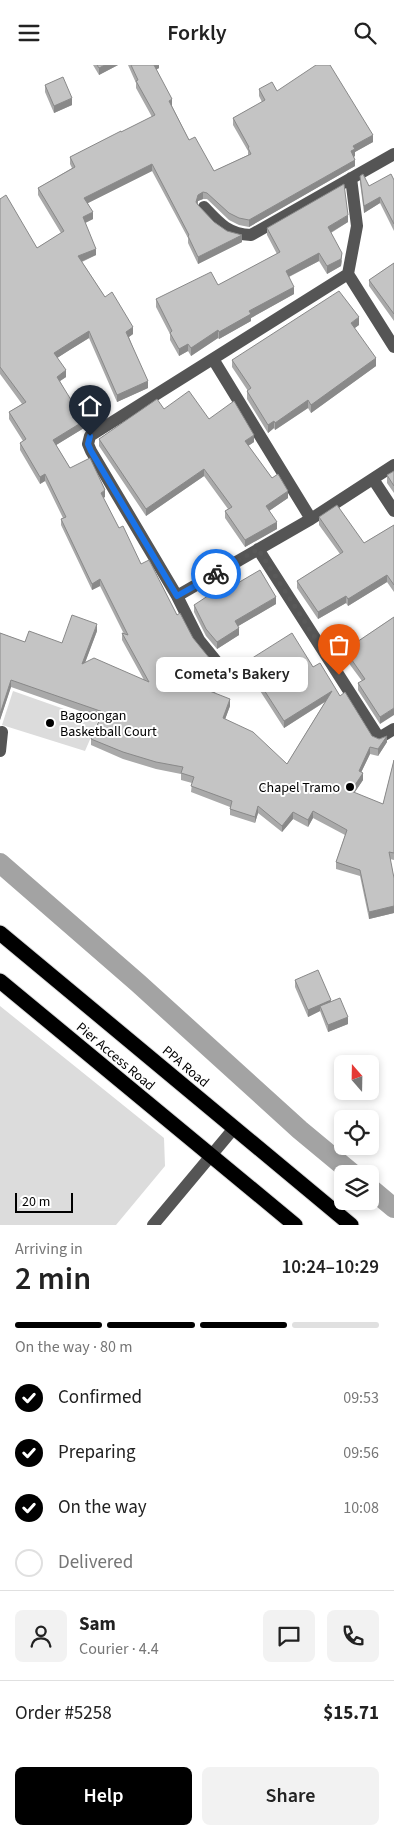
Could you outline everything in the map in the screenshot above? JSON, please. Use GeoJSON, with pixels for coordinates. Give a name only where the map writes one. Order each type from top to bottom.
{"type":"FeatureCollection","features":[{"type":"Feature","properties":{"kind":"highway","name":"PPA Road"},"geometry":{"type":"LineString","coordinates":[[0,933],[351,1225]]}},
{"type":"Feature","properties":{"kind":"highway","name":"Pier Access Road"},"geometry":{"type":"LineString","coordinates":[[0,981],[211,1155]]}},
{"type":"Feature","properties":{"kind":"highway"},"geometry":{"type":"LineString","coordinates":[[211,1155],[294,1225]]}},
{"type":"Feature","properties":{"kind":"street"},"geometry":{"type":"LineString","coordinates":[[204,207],[219,223],[237,235],[251,235],[394,154]]}},
{"type":"Feature","properties":{"kind":"street"},"geometry":{"type":"LineString","coordinates":[[351,178],[356,226],[348,274],[394,347]]}},
{"type":"Feature","properties":{"kind":"street"},"geometry":{"type":"LineString","coordinates":[[221,667],[198,640],[177,596],[91,451],[88,444],[90,436],[348,274]]}},
{"type":"Feature","properties":{"kind":"street"},"geometry":{"type":"LineString","coordinates":[[213,359],[311,519]]}},
{"type":"Feature","properties":{"kind":"street"},"geometry":{"type":"LineString","coordinates":[[177,596],[311,519],[394,465]]}},
{"type":"Feature","properties":{"kind":"street"},"geometry":{"type":"LineString","coordinates":[[373,479],[394,511]]}},
{"type":"Feature","properties":{"kind":"street"},"geometry":{"type":"LineString","coordinates":[[258,549],[379,738],[394,729]]}},
{"type":"Feature","properties":{"kind":"street"},"geometry":{"type":"LineString","coordinates":[[0,751],[2,732]]}},
{"type":"Feature","properties":{"kind":"street"},"geometry":{"type":"LineString","coordinates":[[153,1225],[235,1127]]}},
{"type":"Feature","properties":{"kind":"shaded area","name":"Bagoongan Basketball Court"},"geometry":{"type":"Polygon","coordinates":[[[13,691],[98,721],[85,751],[2,725],[13,691]]]}},
{"type":"Feature","properties":{"kind":"shaded area"},"geometry":{"type":"Polygon","coordinates":[[[0,1006],[164,1138],[165,1166],[116,1225],[0,1225],[0,1006]]]}},
{"type":"Feature","properties":{"kind":"building"},"geometry":{"type":"Polygon","coordinates":[[[131,65],[154,65],[172,99],[169,101],[189,140],[195,137],[214,171],[251,154],[233,118],[265,100],[259,89],[272,82],[277,91],[316,65],[330,65],[373,135],[353,146],[355,149],[351,151],[355,160],[249,220],[229,213],[207,193],[203,192],[198,195],[196,202],[214,222],[227,231],[242,235],[198,257],[189,235],[152,164],[84,198],[93,212],[83,217],[96,249],[78,256],[105,297],[112,292],[133,327],[126,332],[148,381],[117,395],[89,331],[68,344],[54,353],[66,370],[57,377],[84,421],[53,440],[70,468],[90,458],[105,490],[101,493],[119,528],[123,526],[141,564],[149,560],[177,615],[180,613],[193,638],[215,665],[220,668],[226,679],[207,690],[230,699],[223,718],[253,732],[287,764],[332,691],[284,721],[246,662],[292,633],[313,667],[320,663],[340,696],[345,692],[372,736],[379,739],[387,736],[378,749],[370,747],[359,771],[363,773],[351,791],[383,804],[394,760],[394,853],[389,852],[394,878],[394,906],[369,912],[360,870],[336,862],[347,830],[313,811],[308,820],[293,812],[282,826],[258,806],[255,817],[230,809],[232,801],[191,786],[194,777],[181,773],[183,767],[156,762],[123,752],[91,739],[103,712],[11,680],[0,714],[0,633],[25,642],[29,631],[62,643],[72,615],[97,624],[82,664],[94,658],[149,682],[122,633],[128,635],[100,579],[92,584],[61,519],[66,517],[45,474],[40,477],[20,443],[26,439],[9,412],[26,402],[0,367],[0,199],[6,195],[37,248],[64,231],[38,188],[75,167],[70,157],[155,115],[136,81],[138,80],[131,65]]]}},
{"type":"Feature","properties":{"kind":"building"},"geometry":{"type":"Polygon","coordinates":[[[63,77],[72,98],[54,106],[45,85],[63,77]]]}},
{"type":"Feature","properties":{"kind":"building"},"geometry":{"type":"Polygon","coordinates":[[[363,174],[369,186],[391,174],[394,180],[394,224],[380,197],[364,206],[360,176],[363,174]]]}},
{"type":"Feature","properties":{"kind":"building"},"geometry":{"type":"Polygon","coordinates":[[[344,184],[348,215],[328,227],[342,253],[341,259],[327,266],[319,253],[286,271],[294,287],[249,311],[251,314],[219,332],[218,330],[191,348],[188,344],[179,349],[156,299],[211,272],[218,285],[280,252],[267,228],[344,184]]]}},
{"type":"Feature","properties":{"kind":"building"},"geometry":{"type":"Polygon","coordinates":[[[394,263],[394,314],[369,280],[394,263]]]}},
{"type":"Feature","properties":{"kind":"building"},"geometry":{"type":"Polygon","coordinates":[[[339,291],[359,317],[351,323],[376,358],[311,405],[308,400],[275,423],[274,421],[268,425],[247,391],[251,388],[232,360],[339,291]]]}},
{"type":"Feature","properties":{"kind":"building"},"geometry":{"type":"Polygon","coordinates":[[[189,391],[209,419],[234,401],[254,435],[245,441],[272,478],[278,474],[288,491],[266,506],[277,522],[245,540],[225,511],[232,507],[204,469],[146,509],[99,439],[157,399],[164,409],[189,391]]]}},
{"type":"Feature","properties":{"kind":"building"},"geometry":{"type":"Polygon","coordinates":[[[394,471],[394,486],[387,475],[394,471]]]}},
{"type":"Feature","properties":{"kind":"building"},"geometry":{"type":"Polygon","coordinates":[[[337,505],[364,543],[394,525],[394,585],[387,575],[348,599],[346,596],[318,612],[297,581],[343,552],[319,517],[337,505]]]}},
{"type":"Feature","properties":{"kind":"building"},"geometry":{"type":"Polygon","coordinates":[[[260,570],[276,597],[235,621],[239,628],[217,642],[206,629],[194,605],[217,590],[219,594],[260,570]]]}},
{"type":"Feature","properties":{"kind":"building"},"geometry":{"type":"Polygon","coordinates":[[[394,617],[394,708],[380,717],[358,683],[365,679],[345,650],[394,617]]]}},
{"type":"Feature","properties":{"kind":"building"},"geometry":{"type":"Polygon","coordinates":[[[318,970],[331,1000],[308,1010],[295,980],[318,970]]]}},
{"type":"Feature","properties":{"kind":"building"},"geometry":{"type":"Polygon","coordinates":[[[340,998],[348,1017],[328,1025],[320,1006],[340,998]]]}},
{"type":"Feature","properties":{"kind":"waterway"},"geometry":{"type":"LineString","coordinates":[[0,863],[138,983],[300,1130],[342,1165]]}},
{"type":"Feature","properties":{"kind":"waterway"},"geometry":{"type":"LineString","coordinates":[[379,1196],[394,1208]]}},
{"type":"Feature","properties":{"kind":"way so far"},"geometry":{"type":"LineString","coordinates":[[216,574],[258,549],[339,675]]}},
{"type":"Feature","properties":{"kind":"place","name":"Cometa's Bakery"},"geometry":{"type":"Point","coordinates":[339,675]}},
{"type":"Feature","properties":{"kind":"place","name":"Bagoongan Basketball Court"},"geometry":{"type":"Point","coordinates":[50,723]}},
{"type":"Feature","properties":{"kind":"place","name":"Chapel Tramo"},"geometry":{"type":"Point","coordinates":[350,787]}},
{"type":"Feature","properties":{"kind":"route"},"geometry":{"type":"LineString","coordinates":[[90,436],[88,444],[91,451],[177,596],[216,574]]}}]}
